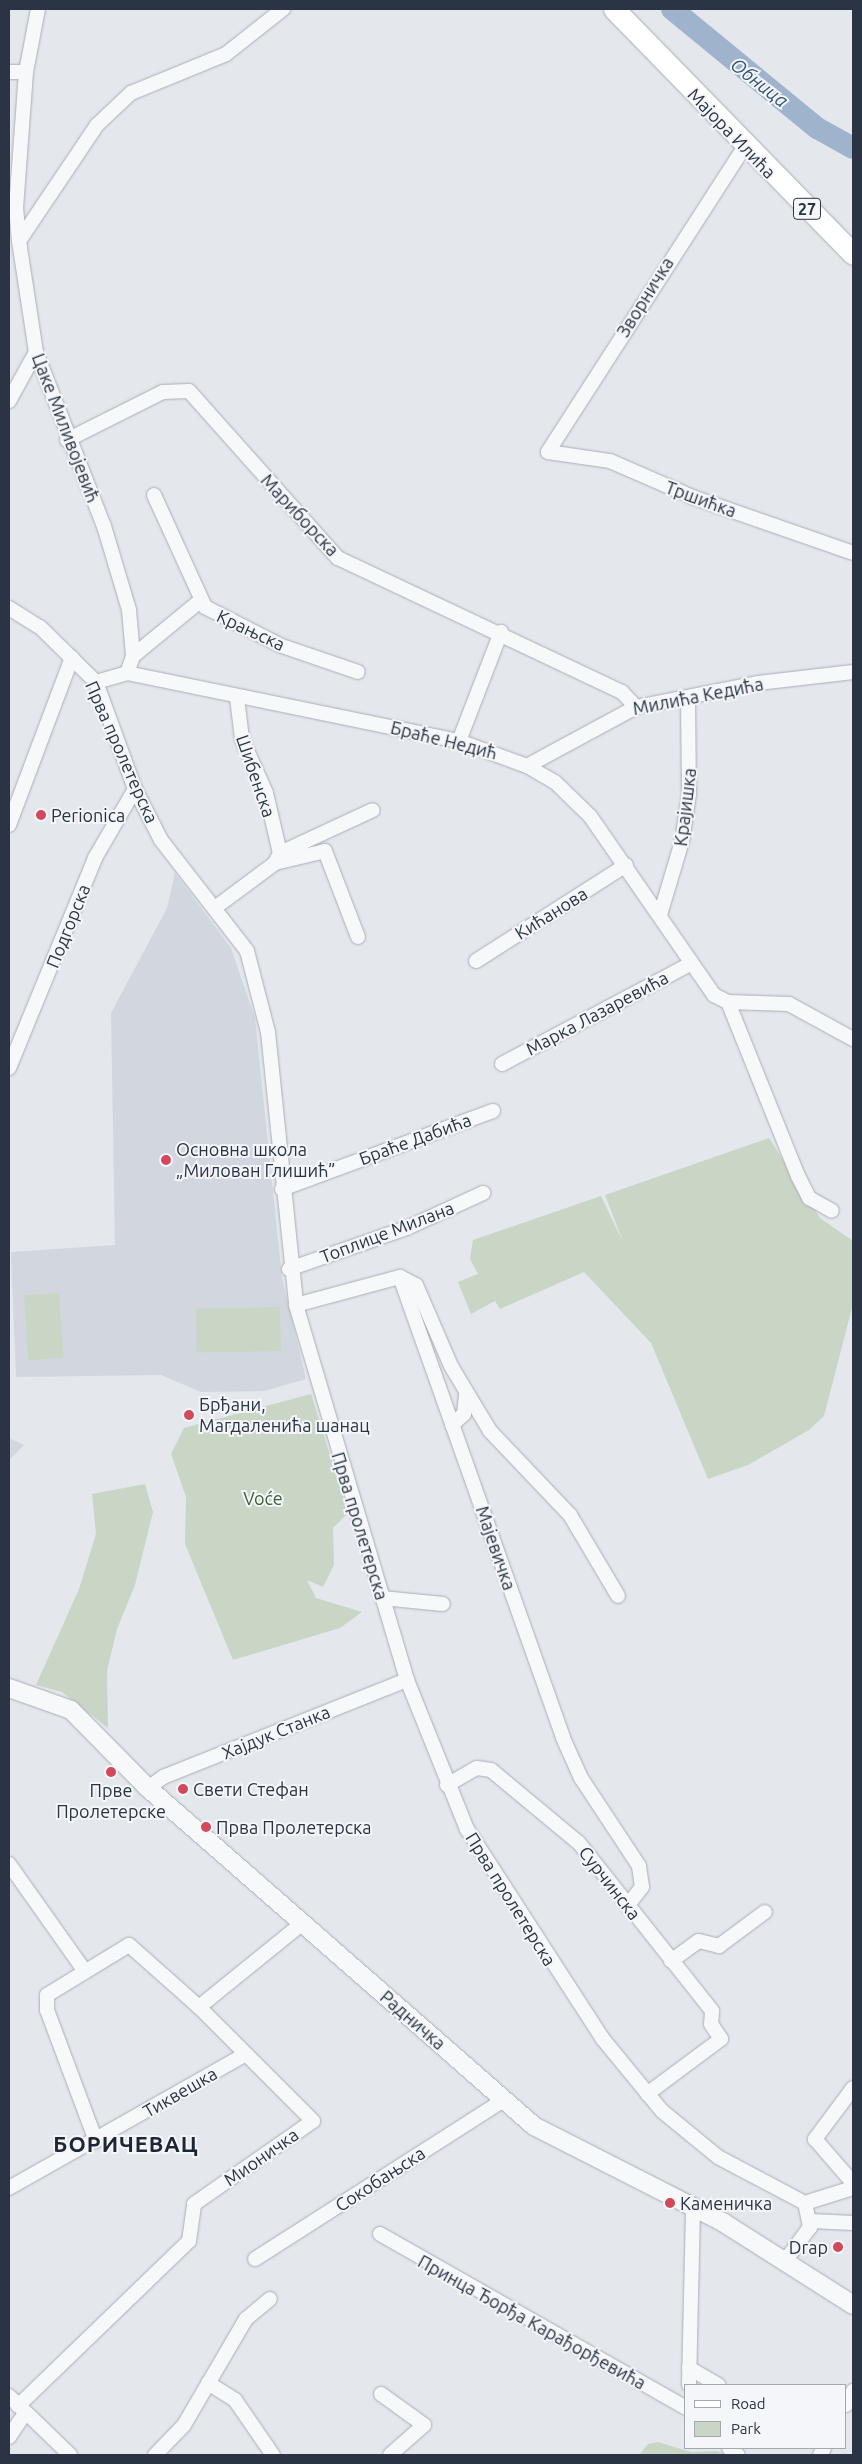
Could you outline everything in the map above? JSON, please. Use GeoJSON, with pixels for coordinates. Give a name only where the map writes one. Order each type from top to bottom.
{"type":"FeatureCollection","features":[{"type":"Feature","properties":{"kind":"main road","name":"Мајора Илића"},"geometry":{"type":"LineString","coordinates":[[614,9],[853,254]]}},
{"type":"Feature","properties":{"kind":"street","name":"Цаке Миливојевић"},"geometry":{"type":"LineString","coordinates":[[38,9],[14,151],[19,241],[36,352],[67,440],[119,569],[131,622],[133,656],[127,673]]}},
{"type":"Feature","properties":{"kind":"street"},"geometry":{"type":"LineString","coordinates":[[19,241],[97,125],[131,93],[220,57],[284,9]]}},
{"type":"Feature","properties":{"kind":"street"},"geometry":{"type":"LineString","coordinates":[[9,72],[26,72]]}},
{"type":"Feature","properties":{"kind":"street","name":"Зворничка"},"geometry":{"type":"LineString","coordinates":[[548,452],[746,146]]}},
{"type":"Feature","properties":{"kind":"street"},"geometry":{"type":"LineString","coordinates":[[9,402],[36,352]]}},
{"type":"Feature","properties":{"kind":"street","name":"Мариборска"},"geometry":{"type":"LineString","coordinates":[[67,440],[163,392],[189,391],[328,550],[363,572],[501,632],[622,692],[636,707]]}},
{"type":"Feature","properties":{"kind":"street","name":"Тршићка"},"geometry":{"type":"LineString","coordinates":[[548,452],[610,461],[695,498],[853,554]]}},
{"type":"Feature","properties":{"kind":"street","name":"Крањска"},"geometry":{"type":"LineString","coordinates":[[154,495],[200,601],[212,612],[282,646],[358,672]]}},
{"type":"Feature","properties":{"kind":"street"},"geometry":{"type":"LineString","coordinates":[[133,656],[200,601]]}},
{"type":"Feature","properties":{"kind":"street","name":"Прва пролетерска"},"geometry":{"type":"LineString","coordinates":[[9,608],[40,627],[96,682],[135,789],[161,840],[216,907],[247,950],[268,1032],[289,1269],[296,1305],[407,1680],[448,1785],[487,1865],[602,2038],[647,2094],[696,2142],[805,2204]]}},
{"type":"Feature","properties":{"kind":"street"},"geometry":{"type":"LineString","coordinates":[[459,741],[501,632]]}},
{"type":"Feature","properties":{"kind":"street"},"geometry":{"type":"LineString","coordinates":[[9,825],[72,657]]}},
{"type":"Feature","properties":{"kind":"street","name":"Милића Кедића"},"geometry":{"type":"LineString","coordinates":[[527,766],[636,707],[688,697],[853,672]]}},
{"type":"Feature","properties":{"kind":"street","name":"Браће Недић"},"geometry":{"type":"LineString","coordinates":[[96,682],[127,673],[237,698],[459,741],[527,766],[580,805],[626,865],[706,986],[728,1002]]}},
{"type":"Feature","properties":{"kind":"street","name":"Крајишка"},"geometry":{"type":"LineString","coordinates":[[660,915],[682,841],[689,794],[688,697]]}},
{"type":"Feature","properties":{"kind":"street","name":"Шибенска"},"geometry":{"type":"LineString","coordinates":[[237,698],[242,739],[266,793],[278,858]]}},
{"type":"Feature","properties":{"kind":"street","name":"Подгорска"},"geometry":{"type":"LineString","coordinates":[[9,1068],[96,858],[135,789]]}},
{"type":"Feature","properties":{"kind":"street"},"geometry":{"type":"LineString","coordinates":[[216,907],[278,858],[373,810]]}},
{"type":"Feature","properties":{"kind":"street"},"geometry":{"type":"LineString","coordinates":[[278,858],[325,852],[358,937]]}},
{"type":"Feature","properties":{"kind":"street","name":"Кићанова"},"geometry":{"type":"LineString","coordinates":[[476,961],[626,865]]}},
{"type":"Feature","properties":{"kind":"street","name":"Марка Лазаревића"},"geometry":{"type":"LineString","coordinates":[[502,1064],[692,963]]}},
{"type":"Feature","properties":{"kind":"street"},"geometry":{"type":"LineString","coordinates":[[832,1211],[809,1198],[798,1176],[728,1002],[789,1004],[853,1039]]}},
{"type":"Feature","properties":{"kind":"street","name":"Браће Дабића"},"geometry":{"type":"LineString","coordinates":[[282,1189],[492,1111]]}},
{"type":"Feature","properties":{"kind":"street","name":"Топлице Милана"},"geometry":{"type":"LineString","coordinates":[[289,1269],[383,1237],[483,1193]]}},
{"type":"Feature","properties":{"kind":"street"},"geometry":{"type":"LineString","coordinates":[[296,1305],[400,1277],[416,1285],[466,1394],[509,1455],[575,1522],[618,1596]]}},
{"type":"Feature","properties":{"kind":"street","name":"Мајевичка"},"geometry":{"type":"LineString","coordinates":[[400,1277],[563,1738],[581,1778],[639,1866],[642,1888],[627,1906]]}},
{"type":"Feature","properties":{"kind":"street"},"geometry":{"type":"LineString","coordinates":[[452,1425],[464,1414],[466,1394]]}},
{"type":"Feature","properties":{"kind":"street"},"geometry":{"type":"LineString","coordinates":[[382,1598],[442,1604]]}},
{"type":"Feature","properties":{"kind":"street","name":"Хајдук Станка"},"geometry":{"type":"LineString","coordinates":[[148,1788],[163,1777],[407,1680]]}},
{"type":"Feature","properties":{"kind":"street","name":"Радничка"},"geometry":{"type":"LineString","coordinates":[[9,1688],[71,1710],[148,1788],[304,1922],[504,2100],[555,2139],[693,2205],[853,2305]]}},
{"type":"Feature","properties":{"kind":"street","name":"Сурчинска"},"geometry":{"type":"LineString","coordinates":[[448,1785],[477,1768],[491,1770],[579,1843],[670,1961],[712,2010],[711,2024],[721,2039],[647,2094]]}},
{"type":"Feature","properties":{"kind":"street"},"geometry":{"type":"LineString","coordinates":[[9,1864],[84,1970]]}},
{"type":"Feature","properties":{"kind":"street"},"geometry":{"type":"LineString","coordinates":[[670,1961],[699,1940],[719,1946],[765,1912]]}},
{"type":"Feature","properties":{"kind":"street"},"geometry":{"type":"LineString","coordinates":[[199,2008],[304,1922]]}},
{"type":"Feature","properties":{"kind":"street","name":"Мионичка"},"geometry":{"type":"LineString","coordinates":[[9,2437],[17,2405],[189,2241],[194,2204],[312,2122],[246,2054],[133,1946],[122,1946],[47,1994],[45,2002],[96,2141]]}},
{"type":"Feature","properties":{"kind":"street","name":"Тиквешка"},"geometry":{"type":"LineString","coordinates":[[9,2188],[96,2141],[246,2054]]}},
{"type":"Feature","properties":{"kind":"street"},"geometry":{"type":"LineString","coordinates":[[853,2088],[815,2139],[853,2182]]}},
{"type":"Feature","properties":{"kind":"street","name":"Сокобањска"},"geometry":{"type":"LineString","coordinates":[[255,2259],[504,2100]]}},
{"type":"Feature","properties":{"kind":"street"},"geometry":{"type":"LineString","coordinates":[[785,2261],[808,2232],[812,2221],[805,2204],[853,2188]]}},
{"type":"Feature","properties":{"kind":"street"},"geometry":{"type":"LineString","coordinates":[[689,2384],[693,2205]]}},
{"type":"Feature","properties":{"kind":"street"},"geometry":{"type":"LineString","coordinates":[[812,2221],[853,2222]]}},
{"type":"Feature","properties":{"kind":"street","name":"Принца Ђорђа Карађорђевића"},"geometry":{"type":"LineString","coordinates":[[380,2234],[684,2407]]}},
{"type":"Feature","properties":{"kind":"street"},"geometry":{"type":"LineString","coordinates":[[155,2455],[184,2425],[246,2319],[270,2299]]}},
{"type":"Feature","properties":{"kind":"street"},"geometry":{"type":"LineString","coordinates":[[689,2368],[716,2384]]}},
{"type":"Feature","properties":{"kind":"street"},"geometry":{"type":"LineString","coordinates":[[208,2383],[235,2400],[273,2455]]}},
{"type":"Feature","properties":{"kind":"street"},"geometry":{"type":"LineString","coordinates":[[847,2403],[853,2391]]}},
{"type":"Feature","properties":{"kind":"street"},"geometry":{"type":"LineString","coordinates":[[382,2394],[424,2424],[390,2455]]}},
{"type":"Feature","properties":{"kind":"street"},"geometry":{"type":"LineString","coordinates":[[17,2405],[70,2455]]}},
{"type":"Feature","properties":{"kind":"shaded area"},"geometry":{"type":"Polygon","coordinates":[[[175,873],[231,948],[255,1018],[282,1278],[306,1379],[264,1391],[201,1392],[161,1375],[16,1377],[11,1252],[115,1245],[111,1013],[167,908],[175,873]]]}},
{"type":"Feature","properties":{"kind":"shaded area"},"geometry":{"type":"Polygon","coordinates":[[[9,1438],[24,1445],[9,1460],[9,1438]]]}},
{"type":"Feature","properties":{"kind":"green space"},"geometry":{"type":"Polygon","coordinates":[[[769,1138],[820,1218],[853,1241],[853,1304],[824,1416],[809,1430],[748,1465],[708,1479],[651,1343],[584,1272],[500,1309],[495,1301],[471,1314],[458,1282],[478,1274],[470,1259],[473,1240],[601,1196],[623,1242],[605,1195],[769,1138]]]}},
{"type":"Feature","properties":{"kind":"green space"},"geometry":{"type":"Polygon","coordinates":[[[59,1293],[64,1358],[29,1360],[24,1295],[59,1293]]]}},
{"type":"Feature","properties":{"kind":"green space"},"geometry":{"type":"Polygon","coordinates":[[[280,1307],[281,1351],[197,1352],[196,1308],[280,1307]]]}},
{"type":"Feature","properties":{"kind":"green space","name":"Voće"},"geometry":{"type":"Polygon","coordinates":[[[311,1394],[348,1513],[333,1528],[334,1565],[323,1587],[307,1580],[316,1598],[362,1612],[340,1628],[233,1660],[185,1544],[186,1497],[171,1454],[184,1428],[311,1394]]]}},
{"type":"Feature","properties":{"kind":"green space"},"geometry":{"type":"Polygon","coordinates":[[[145,1484],[153,1512],[135,1585],[117,1629],[107,1671],[108,1728],[62,1692],[36,1685],[79,1589],[96,1534],[92,1494],[145,1484]]]}},
{"type":"Feature","properties":{"kind":"green space"},"geometry":{"type":"Polygon","coordinates":[[[658,2442],[691,2452],[717,2451],[727,2455],[639,2455],[648,2444],[658,2442]]]}},
{"type":"Feature","properties":{"kind":"waterway","name":"Обница"},"geometry":{"type":"LineString","coordinates":[[672,9],[817,128],[853,148]]}},
{"type":"Feature","properties":{"kind":"place","name":"Perionica"},"geometry":{"type":"Point","coordinates":[41,815]}},
{"type":"Feature","properties":{"kind":"place","name":"Основна школа „Милован Глишић”"},"geometry":{"type":"Point","coordinates":[166,1160]}},
{"type":"Feature","properties":{"kind":"place","name":"Брђани, Магдаленића шанац"},"geometry":{"type":"Point","coordinates":[189,1415]}},
{"type":"Feature","properties":{"kind":"place","name":"Прве Пролетерске"},"geometry":{"type":"Point","coordinates":[111,1772]}},
{"type":"Feature","properties":{"kind":"place","name":"Свети Стефан"},"geometry":{"type":"Point","coordinates":[183,1789]}},
{"type":"Feature","properties":{"kind":"place","name":"Прва Пролетерска"},"geometry":{"type":"Point","coordinates":[206,1827]}},
{"type":"Feature","properties":{"kind":"place","name":"Каменичка"},"geometry":{"type":"Point","coordinates":[670,2203]}},
{"type":"Feature","properties":{"kind":"place","name":"Drap"},"geometry":{"type":"Point","coordinates":[838,2247]}},
{"type":"Feature","properties":{"kind":"district","name":"БОРИЧЕВАЦ"},"geometry":{"type":"Point","coordinates":[126,2144]}}]}
